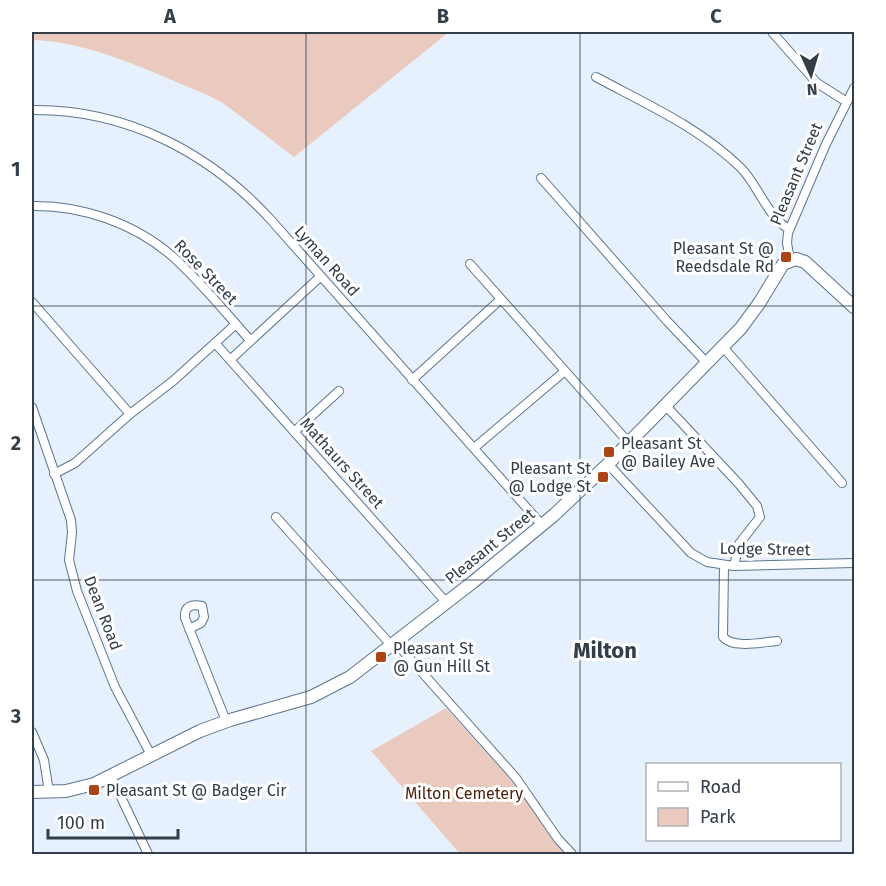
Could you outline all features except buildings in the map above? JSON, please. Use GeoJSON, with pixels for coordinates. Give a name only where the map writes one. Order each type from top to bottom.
{"type":"FeatureCollection","features":[{"type":"Feature","properties":{"kind":"street"},"geometry":{"type":"LineString","coordinates":[[772,32],[817,83],[847,102]]}},
{"type":"Feature","properties":{"kind":"street"},"geometry":{"type":"LineString","coordinates":[[596,77],[712,142],[745,173],[780,223],[789,229]]}},
{"type":"Feature","properties":{"kind":"street","name":"Pleasant Street"},"geometry":{"type":"LineString","coordinates":[[32,792],[79,788],[111,776],[200,731],[328,690],[358,672],[542,525],[608,464],[750,318],[781,267],[790,260],[787,243],[789,229],[855,88]]}},
{"type":"Feature","properties":{"kind":"street","name":"Lyman Road"},"geometry":{"type":"LineString","coordinates":[[32,110],[104,118],[149,132],[180,146],[210,165],[244,192],[542,525]]}},
{"type":"Feature","properties":{"kind":"street"},"geometry":{"type":"LineString","coordinates":[[542,178],[667,321],[707,363]]}},
{"type":"Feature","properties":{"kind":"street","name":"Rose Street"},"geometry":{"type":"LineString","coordinates":[[32,206],[66,208],[93,214],[118,223],[147,239],[177,261],[250,340]]}},
{"type":"Feature","properties":{"kind":"street"},"geometry":{"type":"LineString","coordinates":[[790,260],[799,260],[809,265],[855,307]]}},
{"type":"Feature","properties":{"kind":"street"},"geometry":{"type":"LineString","coordinates":[[470,264],[629,443]]}},
{"type":"Feature","properties":{"kind":"street"},"geometry":{"type":"LineString","coordinates":[[230,360],[321,276]]}},
{"type":"Feature","properties":{"kind":"street"},"geometry":{"type":"LineString","coordinates":[[412,380],[501,299]]}},
{"type":"Feature","properties":{"kind":"street"},"geometry":{"type":"LineString","coordinates":[[32,302],[130,414]]}},
{"type":"Feature","properties":{"kind":"street"},"geometry":{"type":"LineString","coordinates":[[54,474],[75,463],[130,414],[173,381],[236,324]]}},
{"type":"Feature","properties":{"kind":"street","name":"Mathaurs Street"},"geometry":{"type":"LineString","coordinates":[[215,343],[446,602]]}},
{"type":"Feature","properties":{"kind":"street"},"geometry":{"type":"LineString","coordinates":[[723,347],[842,483]]}},
{"type":"Feature","properties":{"kind":"street"},"geometry":{"type":"LineString","coordinates":[[474,448],[565,371]]}},
{"type":"Feature","properties":{"kind":"street"},"geometry":{"type":"LineString","coordinates":[[294,432],[339,391]]}},
{"type":"Feature","properties":{"kind":"street"},"geometry":{"type":"LineString","coordinates":[[666,406],[739,484],[759,509],[758,520],[739,544],[734,566]]}},
{"type":"Feature","properties":{"kind":"street","name":"Dean Road"},"geometry":{"type":"LineString","coordinates":[[32,407],[72,526],[69,560],[76,591],[115,687],[151,755]]}},
{"type":"Feature","properties":{"kind":"street","name":"Lodge Street"},"geometry":{"type":"LineString","coordinates":[[608,464],[691,553],[707,562],[734,566],[855,563]]}},
{"type":"Feature","properties":{"kind":"street"},"geometry":{"type":"LineString","coordinates":[[276,517],[516,778],[558,839],[573,855]]}},
{"type":"Feature","properties":{"kind":"street"},"geometry":{"type":"LineString","coordinates":[[724,565],[723,637],[734,643],[777,641]]}},
{"type":"Feature","properties":{"kind":"street"},"geometry":{"type":"LineString","coordinates":[[189,629],[226,721]]}},
{"type":"Feature","properties":{"kind":"street"},"geometry":{"type":"LineString","coordinates":[[32,732],[44,760],[49,792]]}},
{"type":"Feature","properties":{"kind":"street"},"geometry":{"type":"LineString","coordinates":[[111,776],[148,855]]}},
{"type":"Feature","properties":{"kind":"green space"},"geometry":{"type":"Polygon","coordinates":[[[32,32],[449,32],[294,157],[223,103],[205,94],[98,52],[54,42],[32,40],[32,32]]]}},
{"type":"Feature","properties":{"kind":"green space","name":"Milton Cemetery"},"geometry":{"type":"Polygon","coordinates":[[[446,708],[529,800],[554,841],[566,854],[460,854],[371,751],[446,708]]]}},
{"type":"Feature","properties":{"kind":"place","name":"Pleasant St @ Reedsdale Rd"},"geometry":{"type":"Point","coordinates":[786,257]}},
{"type":"Feature","properties":{"kind":"place","name":"Pleasant St @ Bailey Ave"},"geometry":{"type":"Point","coordinates":[609,452]}},
{"type":"Feature","properties":{"kind":"place","name":"Pleasant St @ Lodge St"},"geometry":{"type":"Point","coordinates":[603,477]}},
{"type":"Feature","properties":{"kind":"place","name":"Pleasant St @ Gun Hill St"},"geometry":{"type":"Point","coordinates":[381,657]}},
{"type":"Feature","properties":{"kind":"place","name":"Pleasant St @ Badger Cir"},"geometry":{"type":"Point","coordinates":[94,790]}},
{"type":"Feature","properties":{"kind":"district","name":"Milton"},"geometry":{"type":"Point","coordinates":[605,650]}}]}
